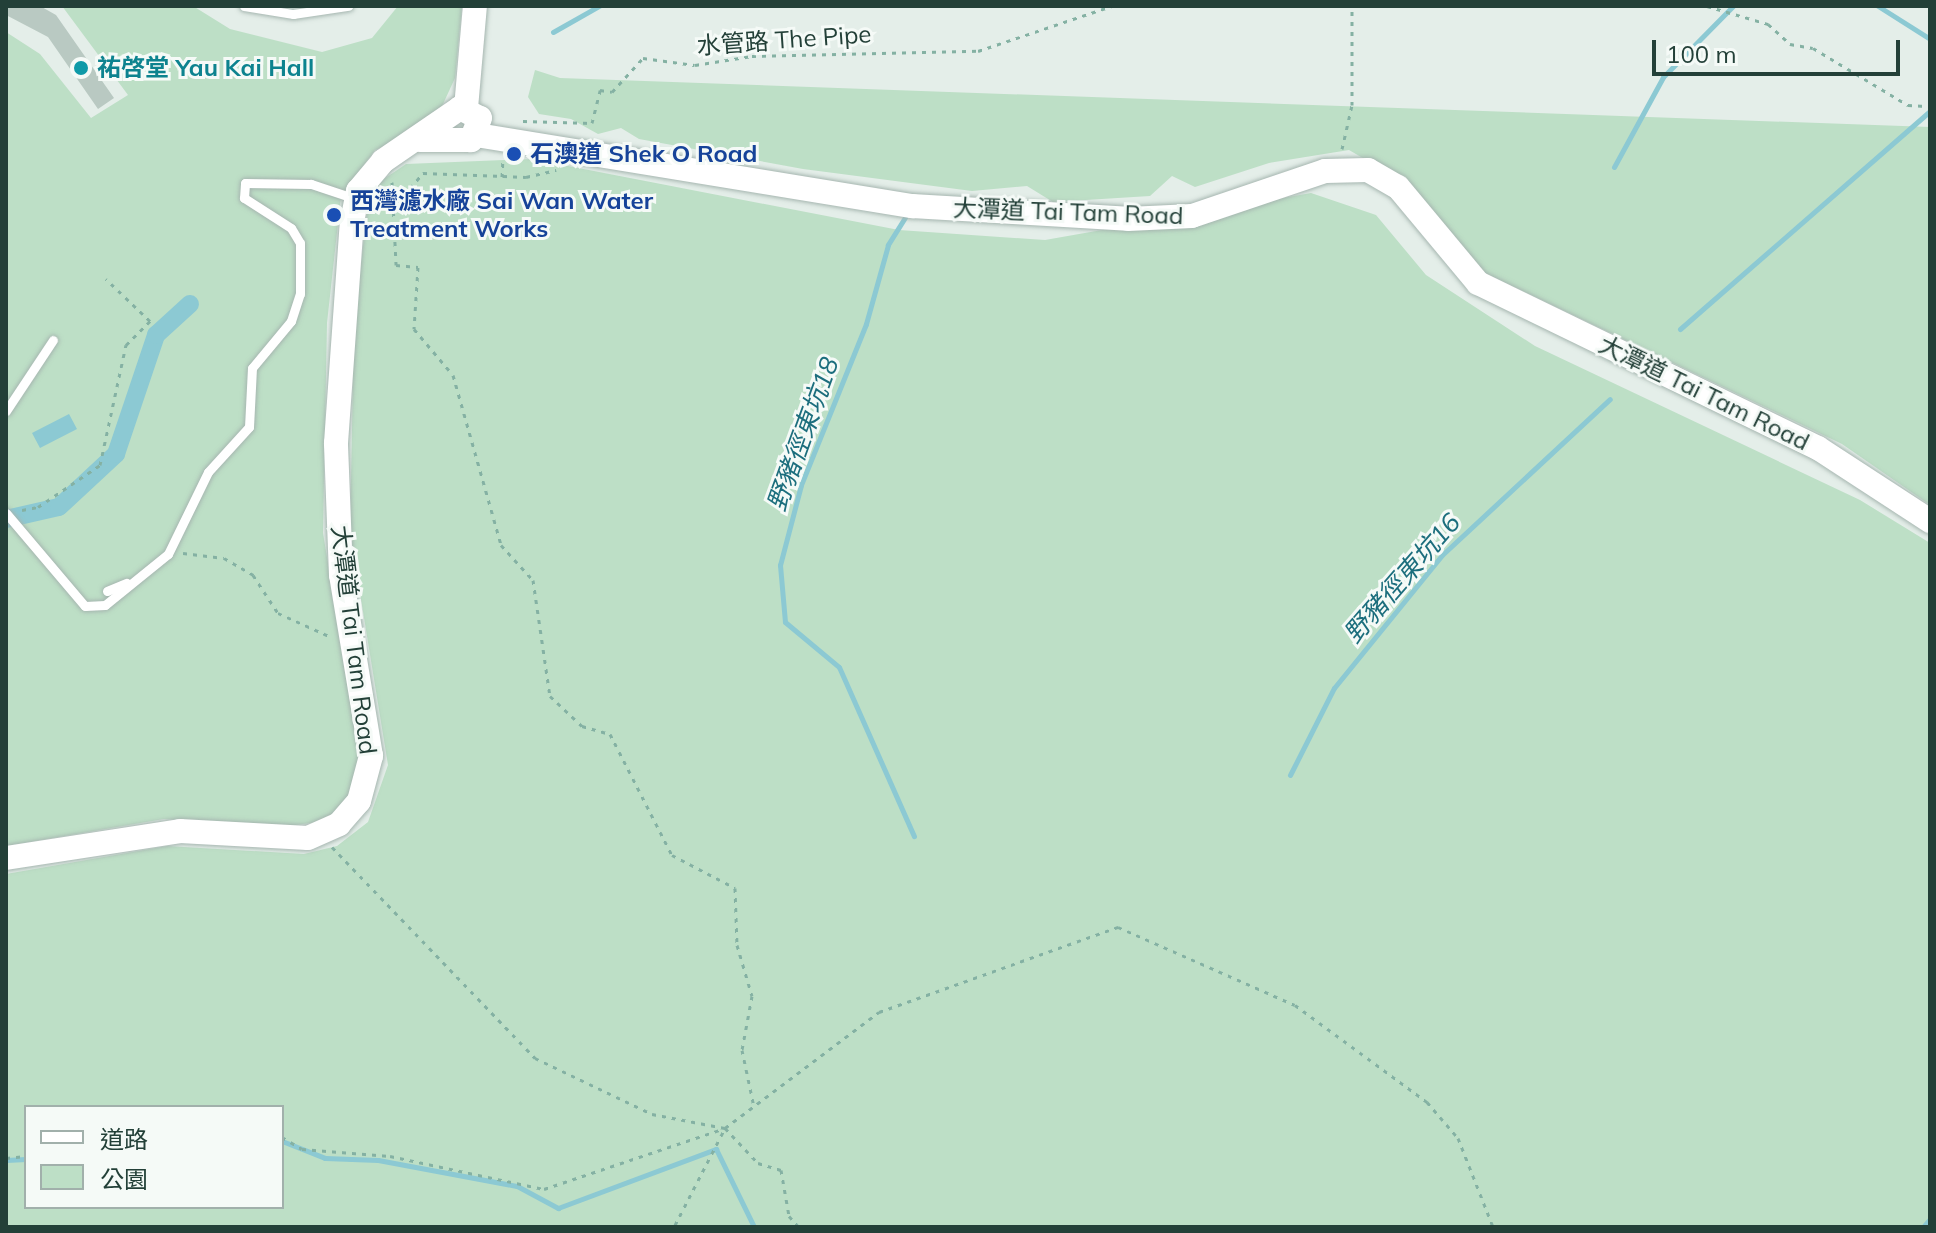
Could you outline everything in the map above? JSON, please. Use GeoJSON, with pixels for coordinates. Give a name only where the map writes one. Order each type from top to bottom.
{"type":"FeatureCollection","features":[{"type":"Feature","properties":{"kind":"main road"},"geometry":{"type":"LineString","coordinates":[[467,137],[448,128],[459,111],[475,6]]}},
{"type":"Feature","properties":{"kind":"main road","name":"大潭道 Tai Tam Road"},"geometry":{"type":"LineString","coordinates":[[326,832],[354,808],[370,772],[350,644],[336,410],[356,199],[383,161],[420,140],[459,111]]}},
{"type":"Feature","properties":{"kind":"main road","name":"大潭道 Tai Tam Road"},"geometry":{"type":"LineString","coordinates":[[420,140],[467,137],[912,206],[1128,219],[1203,214],[1337,169],[1368,170],[1391,182],[1478,283],[1818,448],[1930,521]]}},
{"type":"Feature","properties":{"kind":"main road"},"geometry":{"type":"LineString","coordinates":[[6,858],[159,833],[288,840],[326,832]]}},
{"type":"Feature","properties":{"kind":"lane"},"geometry":{"type":"LineString","coordinates":[[244,6],[293,14],[348,6]]}},
{"type":"Feature","properties":{"kind":"lane"},"geometry":{"type":"LineString","coordinates":[[11,515],[85,606],[105,605],[173,549],[208,472],[249,427],[252,368],[291,321],[300,294],[300,243],[291,228],[244,198],[245,183],[311,184],[356,199]]}},
{"type":"Feature","properties":{"kind":"lane"},"geometry":{"type":"LineString","coordinates":[[6,411],[53,340]]}},
{"type":"Feature","properties":{"kind":"lane"},"geometry":{"type":"LineString","coordinates":[[107,591],[137,579]]}},
{"type":"Feature","properties":{"kind":"path","name":"水管路 The Pipe"},"geometry":{"type":"LineString","coordinates":[[506,120],[592,123],[600,90],[612,92],[643,58],[695,65],[752,56],[978,51],[1112,6]]}},
{"type":"Feature","properties":{"kind":"path"},"geometry":{"type":"LineString","coordinates":[[1337,169],[1352,105],[1352,6]]}},
{"type":"Feature","properties":{"kind":"path"},"geometry":{"type":"LineString","coordinates":[[1707,6],[1768,24],[1790,44],[1813,48],[1908,105],[1930,106]]}},
{"type":"Feature","properties":{"kind":"path"},"geometry":{"type":"LineString","coordinates":[[502,177],[503,155]]}},
{"type":"Feature","properties":{"kind":"path"},"geometry":{"type":"LineString","coordinates":[[564,167],[502,177],[423,173],[388,213],[396,265],[418,267],[414,329],[453,375],[501,545],[533,580],[550,696],[582,726],[610,734],[672,855],[735,888],[737,945],[752,996],[742,1050],[754,1107]]}},
{"type":"Feature","properties":{"kind":"path"},"geometry":{"type":"LineString","coordinates":[[11,515],[38,507],[100,465],[126,345],[150,321],[106,279]]}},
{"type":"Feature","properties":{"kind":"path"},"geometry":{"type":"LineString","coordinates":[[173,549],[199,560],[224,558],[253,575],[278,613],[350,644]]}},
{"type":"Feature","properties":{"kind":"path"},"geometry":{"type":"LineString","coordinates":[[326,832],[334,850],[535,1058],[652,1114],[725,1128],[758,1163],[781,1170],[789,1216],[799,1227]]}},
{"type":"Feature","properties":{"kind":"path"},"geometry":{"type":"LineString","coordinates":[[284,1138],[302,1149],[390,1156],[544,1189],[725,1128],[879,1012],[1109,927],[1138,933],[1289,1002],[1339,1037],[1448,1123],[1493,1227]]}},
{"type":"Feature","properties":{"kind":"path"},"geometry":{"type":"LineString","coordinates":[[666,1227],[675,1225],[690,1186],[716,1151],[725,1128]]}},
{"type":"Feature","properties":{"kind":"green space"},"geometry":{"type":"Polygon","coordinates":[[[62,6],[193,6],[230,29],[322,52],[372,38],[398,6],[462,6],[455,78],[432,128],[375,150],[341,196],[327,323],[323,533],[361,765],[347,804],[325,821],[281,827],[164,819],[6,846],[6,32],[40,54],[91,118],[128,95],[62,6]]]}},
{"type":"Feature","properties":{"kind":"green space"},"geometry":{"type":"Polygon","coordinates":[[[535,70],[560,78],[1930,127],[1930,505],[1842,444],[1481,271],[1411,186],[1349,150],[1269,163],[1195,187],[1172,176],[1150,196],[1053,202],[1027,186],[972,191],[803,169],[639,139],[621,128],[598,134],[571,119],[539,114],[528,97],[535,70]]]}},
{"type":"Feature","properties":{"kind":"green space"},"geometry":{"type":"Polygon","coordinates":[[[532,159],[899,230],[1045,240],[1311,193],[1376,215],[1426,275],[1535,346],[1860,500],[1930,543],[1930,1227],[6,1227],[6,874],[167,846],[304,854],[337,846],[368,822],[388,765],[350,532],[354,325],[368,203],[381,181],[406,164],[532,159]]]}},
{"type":"Feature","properties":{"kind":"water"},"geometry":{"type":"Polygon","coordinates":[[[69,414],[77,429],[40,448],[32,433],[69,414]]]}},
{"type":"Feature","properties":{"kind":"building","name":"祐啓堂 Yau Kai Hall"},"geometry":{"type":"Polygon","coordinates":[[[6,6],[40,6],[56,15],[114,98],[98,109],[48,37],[6,15],[6,6]]]}},
{"type":"Feature","properties":{"kind":"waterway"},"geometry":{"type":"LineString","coordinates":[[553,32],[599,6]]}},
{"type":"Feature","properties":{"kind":"waterway"},"geometry":{"type":"LineString","coordinates":[[1614,167],[1663,77],[1733,6]]}},
{"type":"Feature","properties":{"kind":"waterway"},"geometry":{"type":"LineString","coordinates":[[1878,6],[1930,39]]}},
{"type":"Feature","properties":{"kind":"waterway"},"geometry":{"type":"LineString","coordinates":[[1680,329],[1930,111]]}},
{"type":"Feature","properties":{"kind":"waterway","name":"野豬徑東坑18"},"geometry":{"type":"LineString","coordinates":[[909,211],[888,245],[866,324],[801,485],[780,565],[785,622],[839,667],[914,836]]}},
{"type":"Feature","properties":{"kind":"waterway"},"geometry":{"type":"LineString","coordinates":[[6,519],[59,507],[116,454],[156,335],[190,304]]}},
{"type":"Feature","properties":{"kind":"waterway","name":"野豬徑東坑16"},"geometry":{"type":"LineString","coordinates":[[1290,775],[1334,688],[1442,555],[1610,399]]}},
{"type":"Feature","properties":{"kind":"waterway"},"geometry":{"type":"LineString","coordinates":[[284,1142],[325,1158],[378,1160],[517,1186],[558,1208],[716,1149],[754,1227]]}},
{"type":"Feature","properties":{"kind":"waterway"},"geometry":{"type":"LineString","coordinates":[[6,1160],[24,1159]]}},
{"type":"Feature","properties":{"kind":"waterway"},"geometry":{"type":"LineString","coordinates":[[1923,1227],[1930,1219]]}},
{"type":"Feature","properties":{"kind":"place","name":"祐啓堂 Yau Kai Hall"},"geometry":{"type":"Point","coordinates":[81,68]}},
{"type":"Feature","properties":{"kind":"place","name":"石澳道 Shek O Road"},"geometry":{"type":"Point","coordinates":[514,154]}},
{"type":"Feature","properties":{"kind":"place","name":"西灣濾水廠 Sai Wan Water Treatment Works"},"geometry":{"type":"Point","coordinates":[334,215]}}]}
